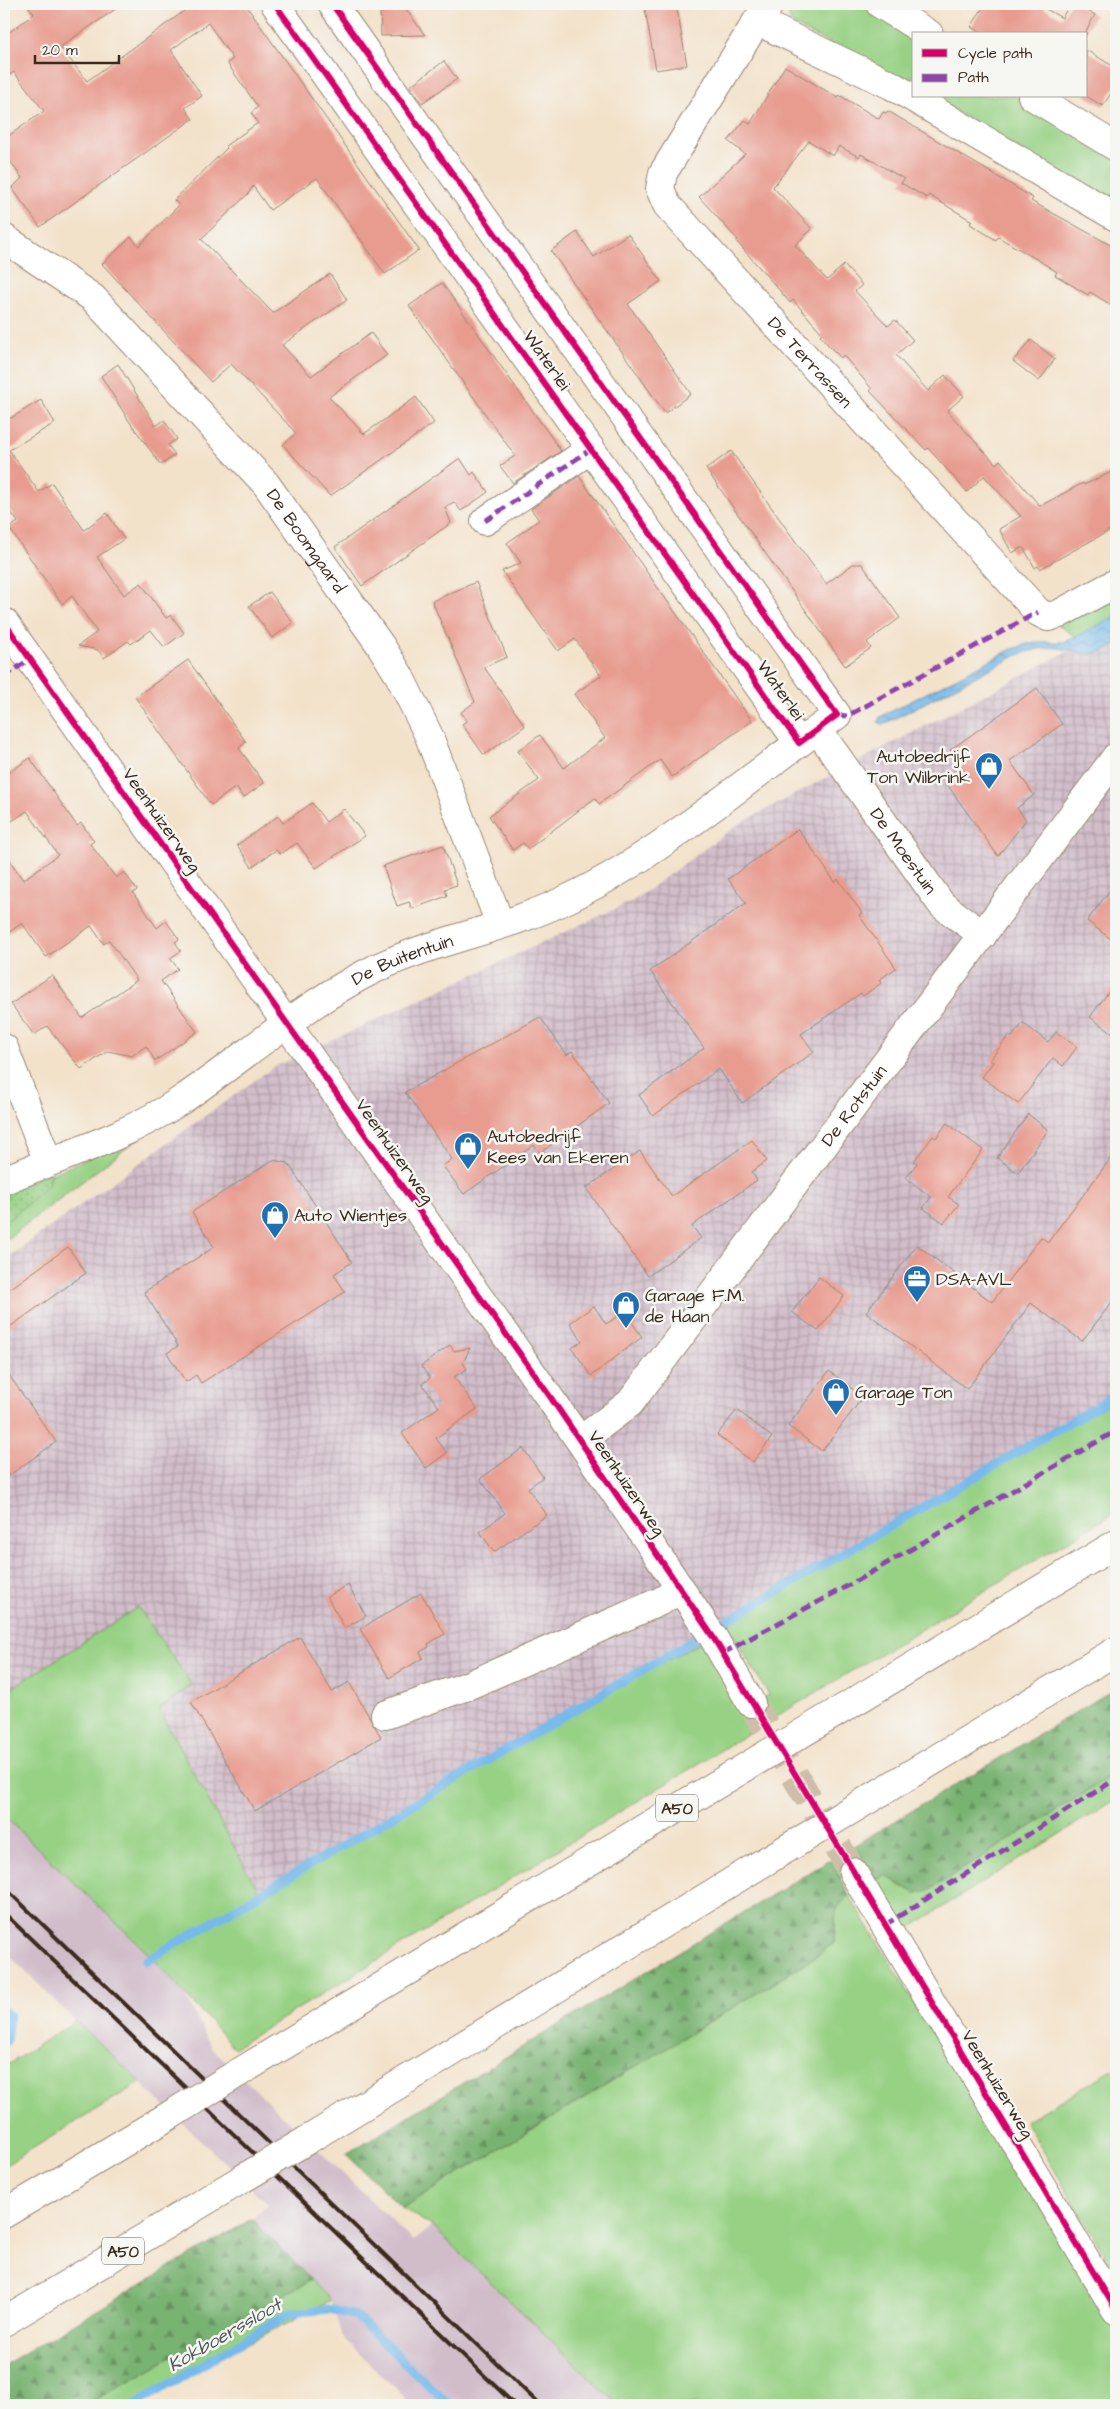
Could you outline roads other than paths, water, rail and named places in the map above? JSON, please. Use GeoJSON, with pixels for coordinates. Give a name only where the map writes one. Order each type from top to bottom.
{"type":"FeatureCollection","features":[{"type":"Feature","properties":{"kind":"main road","name":"Waterlei"},"geometry":{"type":"LineString","coordinates":[[275,4],[591,449],[809,736],[837,715],[332,4]]}},
{"type":"Feature","properties":{"kind":"main road"},"geometry":{"type":"LineString","coordinates":[[880,4],[926,32]]}},
{"type":"Feature","properties":{"kind":"main road","name":"De Terrassen"},"geometry":{"type":"LineString","coordinates":[[912,97],[763,12],[662,173],[660,189],[667,205],[1038,612],[1048,616],[1060,614],[1116,583]]}},
{"type":"Feature","properties":{"kind":"main road","name":"De Terrassen"},"geometry":{"type":"LineString","coordinates":[[913,98],[1116,217]]}},
{"type":"Feature","properties":{"kind":"main road"},"geometry":{"type":"LineString","coordinates":[[1035,98],[1116,148]]}},
{"type":"Feature","properties":{"kind":"main road","name":"De Boomgaard"},"geometry":{"type":"LineString","coordinates":[[4,238],[93,298],[266,484],[381,646],[407,690],[429,736],[500,924]]}},
{"type":"Feature","properties":{"kind":"main road"},"geometry":{"type":"LineString","coordinates":[[485,521],[591,449]]}},
{"type":"Feature","properties":{"kind":"main road","name":"Veenhuizerweg"},"geometry":{"type":"LineString","coordinates":[[4,622],[580,1441],[713,1636],[751,1703]]}},
{"type":"Feature","properties":{"kind":"main road","name":"De Buitentuin"},"geometry":{"type":"LineString","coordinates":[[4,1180],[113,1137],[148,1121],[179,1102],[323,997],[388,962],[440,942],[500,924],[561,902],[621,872],[809,736]]}},
{"type":"Feature","properties":{"kind":"main road","name":"De Moestuin"},"geometry":{"type":"LineString","coordinates":[[809,736],[942,905],[983,935]]}},
{"type":"Feature","properties":{"kind":"main road","name":"De Rotstuin"},"geometry":{"type":"LineString","coordinates":[[580,1441],[630,1404],[1116,758]]}},
{"type":"Feature","properties":{"kind":"main road"},"geometry":{"type":"LineString","coordinates":[[4,1048],[48,1162]]}},
{"type":"Feature","properties":{"kind":"main road","name":"A50"},"geometry":{"type":"LineString","coordinates":[[4,2214],[1116,1544]]}},
{"type":"Feature","properties":{"kind":"main road"},"geometry":{"type":"LineString","coordinates":[[385,1715],[467,1686],[682,1590]]}},
{"type":"Feature","properties":{"kind":"main road","name":"A50"},"geometry":{"type":"LineString","coordinates":[[4,2322],[309,2140],[743,1875],[1116,1651]]}},
{"type":"Feature","properties":{"kind":"main road","name":"Veenhuizerweg"},"geometry":{"type":"LineString","coordinates":[[853,1872],[1116,2310]]}},
{"type":"Feature","properties":{"kind":"water"},"geometry":{"type":"Polygon","coordinates":[[[1116,616],[1116,645],[1107,650],[1086,653],[1051,648],[1025,652],[886,723],[878,722],[880,717],[1010,650],[1033,642],[1064,642],[1116,616]]]}},
{"type":"Feature","properties":{"kind":"waterway"},"geometry":{"type":"LineString","coordinates":[[725,1622],[1116,1395]]}},
{"type":"Feature","properties":{"kind":"waterway"},"geometry":{"type":"LineString","coordinates":[[146,1961],[695,1639]]}},
{"type":"Feature","properties":{"kind":"waterway"},"geometry":{"type":"LineString","coordinates":[[4,2011],[9,2016],[6,2041],[4,2042]]}},
{"type":"Feature","properties":{"kind":"waterway","name":"Kokboerssloot"},"geometry":{"type":"LineString","coordinates":[[134,2405],[290,2313],[329,2309],[356,2316],[449,2405]]}},
{"type":"Feature","properties":{"kind":"tunnel"},"geometry":{"type":"LineString","coordinates":[[751,1703],[853,1872]]}},
{"type":"Feature","properties":{"kind":"railway"},"geometry":{"type":"LineString","coordinates":[[4,1887],[540,2405]]}},
{"type":"Feature","properties":{"kind":"railway"},"geometry":{"type":"LineString","coordinates":[[4,1913],[515,2405]]}},
{"type":"Feature","properties":{"kind":"place","name":"Autobedrijf Ton Wilbrink"},"geometry":{"type":"Point","coordinates":[989,790]}},
{"type":"Feature","properties":{"kind":"place","name":"Autobedrijf Kees van Ekeren"},"geometry":{"type":"Point","coordinates":[468,1170]}},
{"type":"Feature","properties":{"kind":"place","name":"Auto Wientjes"},"geometry":{"type":"Point","coordinates":[275,1239]}},
{"type":"Feature","properties":{"kind":"place","name":"DSA-AVL"},"geometry":{"type":"Point","coordinates":[917,1303]}},
{"type":"Feature","properties":{"kind":"place","name":"Garage F.M. de Haan"},"geometry":{"type":"Point","coordinates":[626,1329]}},
{"type":"Feature","properties":{"kind":"place","name":"Garage Ton"},"geometry":{"type":"Point","coordinates":[836,1416]}}]}
